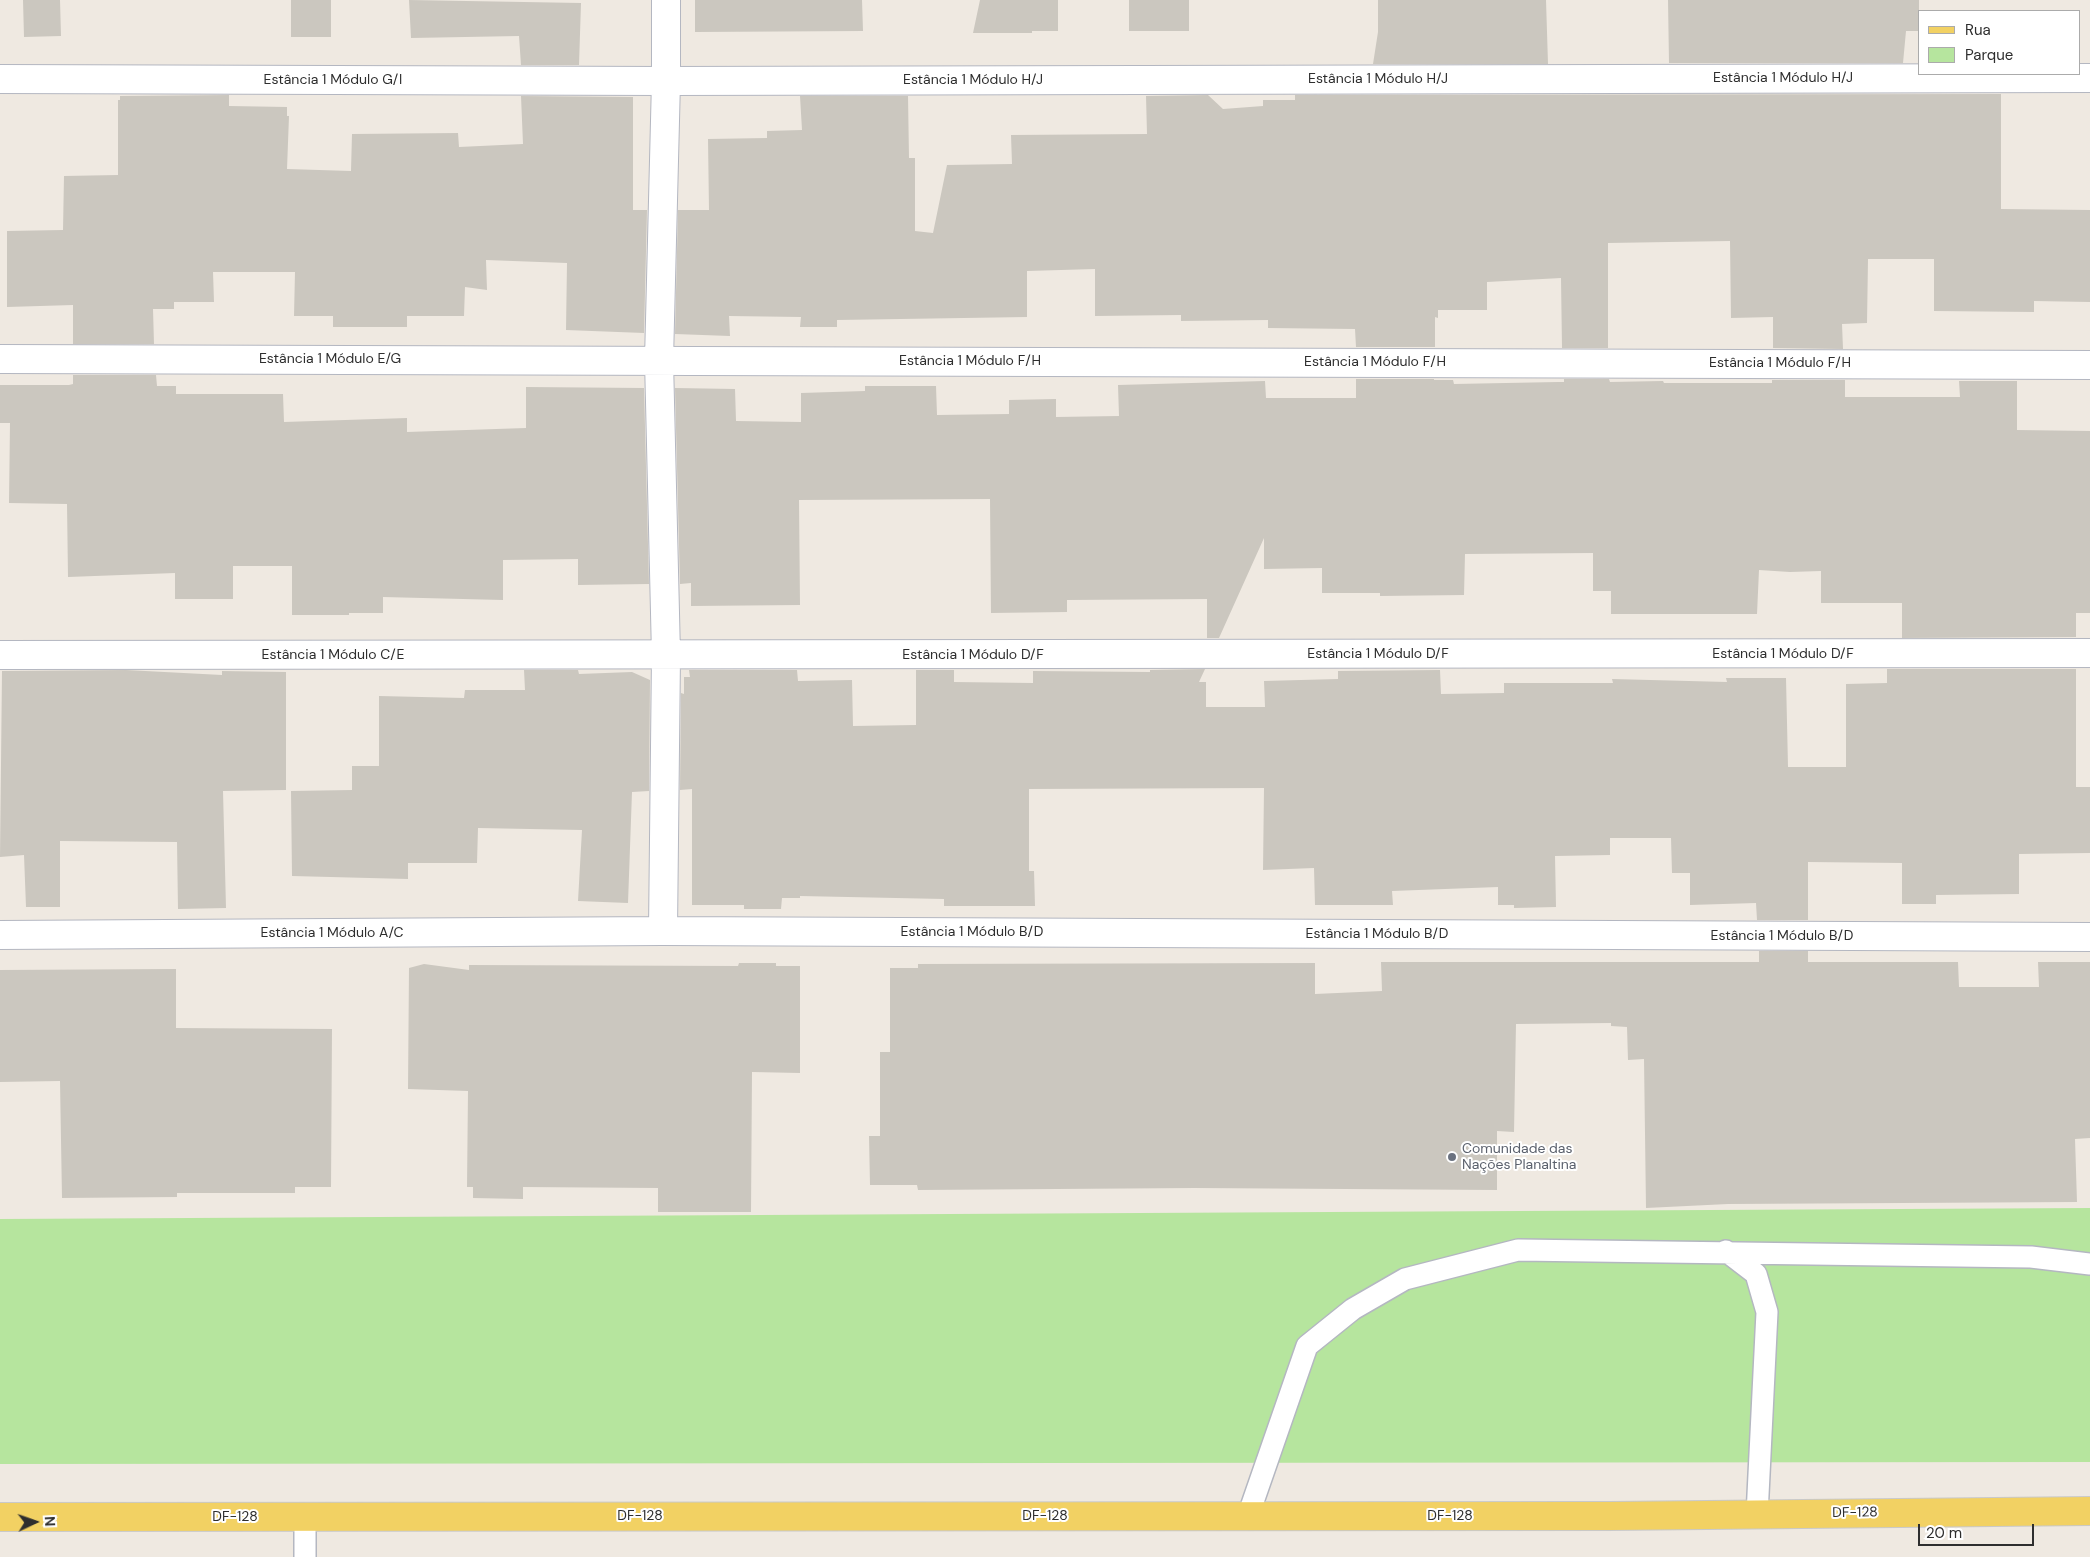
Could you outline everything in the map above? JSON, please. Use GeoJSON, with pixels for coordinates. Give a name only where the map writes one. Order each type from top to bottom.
{"type":"FeatureCollection","features":[{"type":"Feature","properties":{"kind":"main road","name":"DF-128"},"geometry":{"type":"LineString","coordinates":[[0,1517],[1248,1516],[2090,1511]]}},
{"type":"Feature","properties":{"kind":"street"},"geometry":{"type":"LineString","coordinates":[[663,931],[666,656],[659,360],[666,81],[666,0]]}},
{"type":"Feature","properties":{"kind":"street","name":"Estância 1 Módulo H/J"},"geometry":{"type":"LineString","coordinates":[[666,81],[2090,78]]}},
{"type":"Feature","properties":{"kind":"street","name":"Estância 1 Módulo G/I"},"geometry":{"type":"LineString","coordinates":[[0,79],[666,81]]}},
{"type":"Feature","properties":{"kind":"street","name":"Estância 1 Módulo E/G"},"geometry":{"type":"LineString","coordinates":[[0,359],[659,360]]}},
{"type":"Feature","properties":{"kind":"street","name":"Estância 1 Módulo F/H"},"geometry":{"type":"LineString","coordinates":[[659,360],[2090,364]]}},
{"type":"Feature","properties":{"kind":"street","name":"Estância 1 Módulo D/F"},"geometry":{"type":"LineString","coordinates":[[666,656],[2090,653]]}},
{"type":"Feature","properties":{"kind":"street","name":"Estância 1 Módulo C/E"},"geometry":{"type":"LineString","coordinates":[[0,655],[666,656]]}},
{"type":"Feature","properties":{"kind":"street","name":"Estância 1 Módulo A/C"},"geometry":{"type":"LineString","coordinates":[[0,935],[663,931]]}},
{"type":"Feature","properties":{"kind":"street","name":"Estância 1 Módulo B/D"},"geometry":{"type":"LineString","coordinates":[[663,931],[2090,937]]}},
{"type":"Feature","properties":{"kind":"lane"},"geometry":{"type":"LineString","coordinates":[[1248,1516],[1307,1346],[1353,1309],[1405,1278],[1518,1250],[1726,1251],[2031,1257],[2090,1264]]}},
{"type":"Feature","properties":{"kind":"lane"},"geometry":{"type":"LineString","coordinates":[[1726,1251],[1756,1274],[1767,1312],[1757,1514]]}},
{"type":"Feature","properties":{"kind":"lane"},"geometry":{"type":"LineString","coordinates":[[305,1517],[305,1557]]}},
{"type":"Feature","properties":{"kind":"green space"},"geometry":{"type":"Polygon","coordinates":[[[2090,1208],[2090,1462],[0,1464],[0,1219],[2090,1208]]]}},
{"type":"Feature","properties":{"kind":"building"},"geometry":{"type":"Polygon","coordinates":[[[23,0],[60,0],[61,36],[24,37],[23,0]]]}},
{"type":"Feature","properties":{"kind":"building"},"geometry":{"type":"Polygon","coordinates":[[[291,0],[331,0],[331,37],[291,37],[291,0]]]}},
{"type":"Feature","properties":{"kind":"building"},"geometry":{"type":"Polygon","coordinates":[[[409,0],[581,3],[579,65],[521,65],[519,36],[411,38],[409,0]]]}},
{"type":"Feature","properties":{"kind":"building"},"geometry":{"type":"Polygon","coordinates":[[[695,0],[862,0],[863,31],[695,32],[695,0]]]}},
{"type":"Feature","properties":{"kind":"building"},"geometry":{"type":"Polygon","coordinates":[[[980,0],[1058,0],[1058,31],[973,33],[980,0]]]}},
{"type":"Feature","properties":{"kind":"building"},"geometry":{"type":"Polygon","coordinates":[[[1129,0],[1189,0],[1189,31],[1129,31],[1129,0]]]}},
{"type":"Feature","properties":{"kind":"building"},"geometry":{"type":"Polygon","coordinates":[[[1378,0],[1546,0],[1548,64],[1373,64],[1378,32],[1378,0]]]}},
{"type":"Feature","properties":{"kind":"building"},"geometry":{"type":"Polygon","coordinates":[[[1668,0],[1919,0],[1918,31],[1906,31],[1903,63],[1669,63],[1668,0]]]}},
{"type":"Feature","properties":{"kind":"building"},"geometry":{"type":"Polygon","coordinates":[[[2001,94],[2001,209],[2090,210],[2090,302],[2034,301],[2034,312],[1934,311],[1934,259],[1868,259],[1867,323],[1842,324],[1843,349],[1773,348],[1773,317],[1731,318],[1730,241],[1608,243],[1608,348],[1562,348],[1561,278],[1487,282],[1487,310],[1438,310],[1438,318],[1435,317],[1435,347],[1356,347],[1355,329],[1268,328],[1268,320],[1181,321],[1181,315],[1095,316],[1095,269],[1027,271],[1027,317],[837,320],[837,327],[800,327],[801,317],[729,316],[730,336],[675,334],[678,210],[709,210],[708,139],[767,138],[767,131],[802,130],[800,96],[908,96],[909,158],[915,158],[915,231],[933,233],[947,165],[1012,164],[1011,135],[1147,134],[1146,96],[1208,95],[1223,109],[1263,106],[1263,100],[1295,100],[1295,95],[2001,94]]]}},
{"type":"Feature","properties":{"kind":"building"},"geometry":{"type":"Polygon","coordinates":[[[229,95],[229,106],[287,107],[287,116],[289,116],[287,169],[351,171],[352,134],[458,133],[459,147],[523,144],[521,96],[633,97],[633,210],[647,210],[644,333],[566,330],[567,263],[486,260],[487,290],[465,287],[464,316],[407,316],[407,327],[333,327],[333,316],[294,316],[295,272],[213,272],[214,302],[174,302],[174,309],[153,309],[154,344],[73,344],[73,305],[7,307],[7,231],[63,230],[64,176],[118,175],[118,100],[120,100],[120,96],[229,95]]]}},
{"type":"Feature","properties":{"kind":"building"},"geometry":{"type":"Polygon","coordinates":[[[73,375],[156,375],[157,386],[176,386],[176,394],[283,394],[284,422],[407,418],[407,432],[526,428],[526,387],[644,388],[649,584],[578,585],[578,559],[503,560],[503,600],[383,597],[383,613],[292,615],[292,566],[233,566],[233,599],[175,599],[175,573],[68,577],[67,504],[9,503],[10,423],[0,423],[0,385],[69,385],[73,384],[73,375]]]}},
{"type":"Feature","properties":{"kind":"building"},"geometry":{"type":"Polygon","coordinates":[[[1356,379],[1434,379],[1453,380],[1454,384],[1564,382],[1564,379],[1609,379],[1610,382],[1663,381],[1664,383],[1772,383],[1772,380],[1845,380],[1845,397],[1960,397],[1959,381],[2017,381],[2017,430],[2090,431],[2090,613],[2076,613],[2076,637],[1902,638],[1902,603],[1821,603],[1821,571],[1759,570],[1757,614],[1611,614],[1611,591],[1593,591],[1593,553],[1465,554],[1464,595],[1380,596],[1380,593],[1322,593],[1322,568],[1264,569],[1264,538],[1219,638],[1207,638],[1207,599],[1067,600],[1067,612],[991,613],[990,499],[799,500],[800,605],[691,606],[691,583],[680,584],[675,388],[735,389],[736,421],[801,422],[801,393],[865,391],[865,386],[936,386],[937,415],[1009,414],[1009,400],[1056,399],[1056,417],[1119,416],[1118,385],[1265,381],[1266,398],[1356,398],[1356,379]]]}},
{"type":"Feature","properties":{"kind":"building"},"geometry":{"type":"Polygon","coordinates":[[[1205,669],[1199,682],[1206,682],[1206,707],[1265,707],[1264,681],[1338,679],[1338,671],[1440,670],[1441,694],[1504,693],[1504,683],[1613,683],[1612,679],[1727,682],[1726,678],[1786,678],[1788,767],[1846,767],[1846,684],[1887,683],[1887,669],[2076,669],[2076,787],[2090,787],[2090,853],[2019,854],[2019,894],[1936,895],[1936,904],[1902,904],[1902,863],[1808,862],[1808,920],[1757,920],[1756,903],[1690,905],[1690,873],[1672,873],[1671,838],[1610,838],[1610,855],[1555,856],[1556,907],[1514,908],[1514,905],[1498,905],[1498,887],[1392,891],[1393,905],[1315,905],[1314,868],[1263,870],[1264,788],[1029,789],[1029,871],[1034,871],[1035,906],[944,906],[944,899],[800,896],[800,898],[782,898],[781,909],[744,909],[744,905],[692,905],[692,789],[680,790],[681,693],[684,694],[684,677],[690,677],[689,670],[797,670],[798,681],[852,680],[853,726],[916,725],[916,670],[954,670],[954,682],[1033,683],[1033,671],[1150,672],[1150,670],[1205,669]]]}},
{"type":"Feature","properties":{"kind":"building"},"geometry":{"type":"Polygon","coordinates":[[[126,670],[222,675],[222,671],[286,672],[286,790],[223,791],[226,908],[178,909],[177,842],[60,841],[60,907],[26,907],[24,855],[0,857],[2,671],[126,670]]]}},
{"type":"Feature","properties":{"kind":"building"},"geometry":{"type":"Polygon","coordinates":[[[524,670],[578,670],[579,674],[632,672],[650,680],[649,791],[632,792],[628,903],[578,901],[582,830],[478,828],[477,863],[408,863],[408,879],[292,876],[291,791],[352,790],[352,766],[379,766],[379,696],[464,698],[465,690],[525,690],[524,670]]]}},
{"type":"Feature","properties":{"kind":"building"},"geometry":{"type":"Polygon","coordinates":[[[1759,951],[1808,951],[1808,962],[1958,962],[1959,987],[2039,987],[2038,962],[2090,962],[2090,1138],[2075,1139],[2077,1202],[1728,1204],[1646,1208],[1644,1059],[1628,1060],[1627,1027],[1611,1026],[1611,1023],[1516,1024],[1514,1132],[1497,1131],[1497,1190],[1195,1188],[918,1190],[917,1185],[870,1185],[869,1136],[880,1136],[880,1052],[890,1052],[890,968],[918,968],[918,964],[1315,963],[1315,994],[1382,991],[1381,962],[1759,962],[1759,951]]]}},
{"type":"Feature","properties":{"kind":"building"},"geometry":{"type":"Polygon","coordinates":[[[739,963],[776,963],[776,966],[800,966],[800,1073],[752,1072],[751,1212],[658,1212],[658,1188],[523,1187],[523,1199],[473,1198],[473,1187],[467,1187],[468,1091],[408,1089],[409,968],[424,964],[469,970],[469,965],[738,966],[739,963]]]}},
{"type":"Feature","properties":{"kind":"building"},"geometry":{"type":"Polygon","coordinates":[[[176,969],[176,1028],[332,1029],[331,1187],[295,1187],[295,1193],[177,1193],[177,1197],[62,1198],[60,1081],[0,1082],[0,970],[176,969]]]}},
{"type":"Feature","properties":{"kind":"place","name":"Comunidade das Nações Planaltina"},"geometry":{"type":"Point","coordinates":[1452,1157]}}]}
